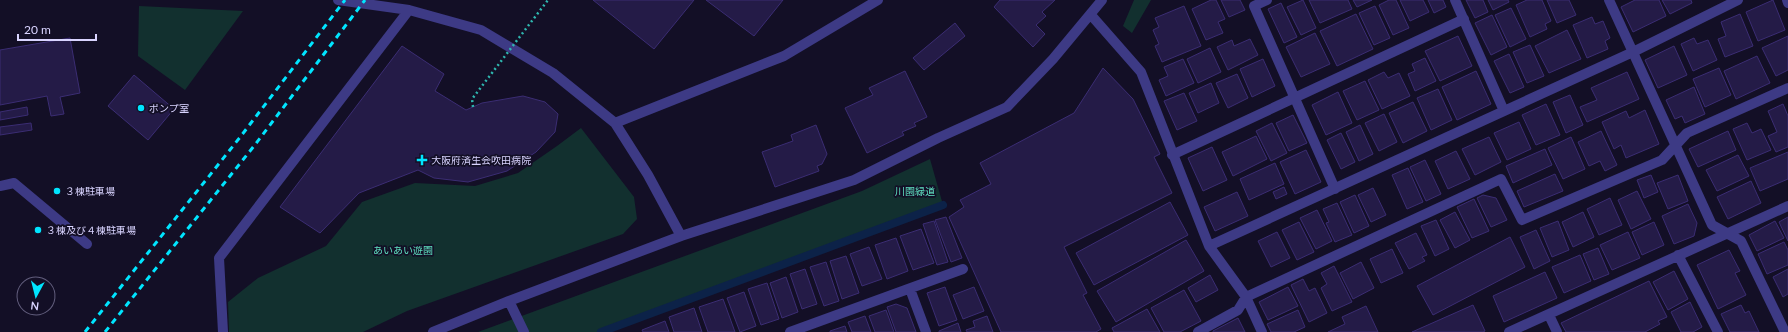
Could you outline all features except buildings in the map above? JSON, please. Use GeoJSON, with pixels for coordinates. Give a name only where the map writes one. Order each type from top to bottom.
{"type":"FeatureCollection","features":[{"type":"Feature","properties":{"kind":"street"},"geometry":{"type":"LineString","coordinates":[[338,0],[409,10],[481,30],[553,72],[615,123],[648,175],[682,236]]}},
{"type":"Feature","properties":{"kind":"street"},"geometry":{"type":"LineString","coordinates":[[615,123],[784,56],[878,0]]}},
{"type":"Feature","properties":{"kind":"street"},"geometry":{"type":"LineString","coordinates":[[433,332],[509,301],[682,236],[854,180],[938,138],[1007,107],[1053,59],[1102,0]]}},
{"type":"Feature","properties":{"kind":"street"},"geometry":{"type":"LineString","coordinates":[[1267,0],[1254,6],[1335,188]]}},
{"type":"Feature","properties":{"kind":"street"},"geometry":{"type":"LineString","coordinates":[[1455,0],[1504,111]]}},
{"type":"Feature","properties":{"kind":"street"},"geometry":{"type":"LineString","coordinates":[[1609,0],[1712,225],[1741,241],[1785,332]]}},
{"type":"Feature","properties":{"kind":"street"},"geometry":{"type":"LineString","coordinates":[[1209,246],[1633,52],[1738,0]]}},
{"type":"Feature","properties":{"kind":"street"},"geometry":{"type":"LineString","coordinates":[[223,332],[219,258],[409,10]]}},
{"type":"Feature","properties":{"kind":"street"},"geometry":{"type":"LineString","coordinates":[[1091,15],[1140,72],[1209,246],[1246,297],[1262,332]]}},
{"type":"Feature","properties":{"kind":"street"},"geometry":{"type":"LineString","coordinates":[[1172,154],[1464,19]]}},
{"type":"Feature","properties":{"kind":"street"},"geometry":{"type":"LineString","coordinates":[[1198,332],[1238,310],[1246,297],[1501,179],[1522,220],[1662,160],[1687,133],[1788,88]]}},
{"type":"Feature","properties":{"kind":"street"},"geometry":{"type":"LineString","coordinates":[[0,186],[14,183],[88,244]]}},
{"type":"Feature","properties":{"kind":"street"},"geometry":{"type":"LineString","coordinates":[[1509,332],[1549,315],[1727,232],[1788,206]]}},
{"type":"Feature","properties":{"kind":"street"},"geometry":{"type":"LineString","coordinates":[[1678,255],[1718,332]]}},
{"type":"Feature","properties":{"kind":"street"},"geometry":{"type":"LineString","coordinates":[[790,332],[963,269]]}},
{"type":"Feature","properties":{"kind":"street"},"geometry":{"type":"LineString","coordinates":[[910,289],[926,332]]}},
{"type":"Feature","properties":{"kind":"street"},"geometry":{"type":"LineString","coordinates":[[509,301],[524,332]]}},
{"type":"Feature","properties":{"kind":"street"},"geometry":{"type":"LineString","coordinates":[[1549,315],[1557,332]]}},
{"type":"Feature","properties":{"kind":"path"},"geometry":{"type":"LineString","coordinates":[[473,107],[472,99],[548,0]]}},
{"type":"Feature","properties":{"kind":"green space"},"geometry":{"type":"Polygon","coordinates":[[[1134,0],[1151,0],[1132,33],[1123,26],[1134,0]]]}},
{"type":"Feature","properties":{"kind":"green space"},"geometry":{"type":"Polygon","coordinates":[[[139,6],[243,11],[185,90],[138,56],[139,6]]]}},
{"type":"Feature","properties":{"kind":"green space","name":"あいあい遊園"},"geometry":{"type":"Polygon","coordinates":[[[581,128],[634,197],[637,219],[623,234],[407,311],[363,332],[229,332],[228,302],[258,278],[326,246],[362,202],[415,183],[475,186],[518,173],[581,128]]]}},
{"type":"Feature","properties":{"kind":"green space","name":"川園緑道"},"geometry":{"type":"Polygon","coordinates":[[[930,159],[943,205],[601,332],[478,332],[862,191],[930,159]]]}},
{"type":"Feature","properties":{"kind":"waterway"},"geometry":{"type":"LineString","coordinates":[[601,332],[943,205]]}},
{"type":"Feature","properties":{"kind":"railway"},"geometry":{"type":"LineString","coordinates":[[85,332],[241,136],[345,0]]}},
{"type":"Feature","properties":{"kind":"railway"},"geometry":{"type":"LineString","coordinates":[[105,332],[254,146],[365,0]]}},
{"type":"Feature","properties":{"kind":"place","name":"ポンプ室"},"geometry":{"type":"Point","coordinates":[141,108]}},
{"type":"Feature","properties":{"kind":"place","name":"大阪府済生会吹田病院"},"geometry":{"type":"Point","coordinates":[422,160]}},
{"type":"Feature","properties":{"kind":"place","name":"３棟駐車場"},"geometry":{"type":"Point","coordinates":[57,191]}},
{"type":"Feature","properties":{"kind":"place","name":"３棟及び４棟駐車場"},"geometry":{"type":"Point","coordinates":[38,230]}}]}
